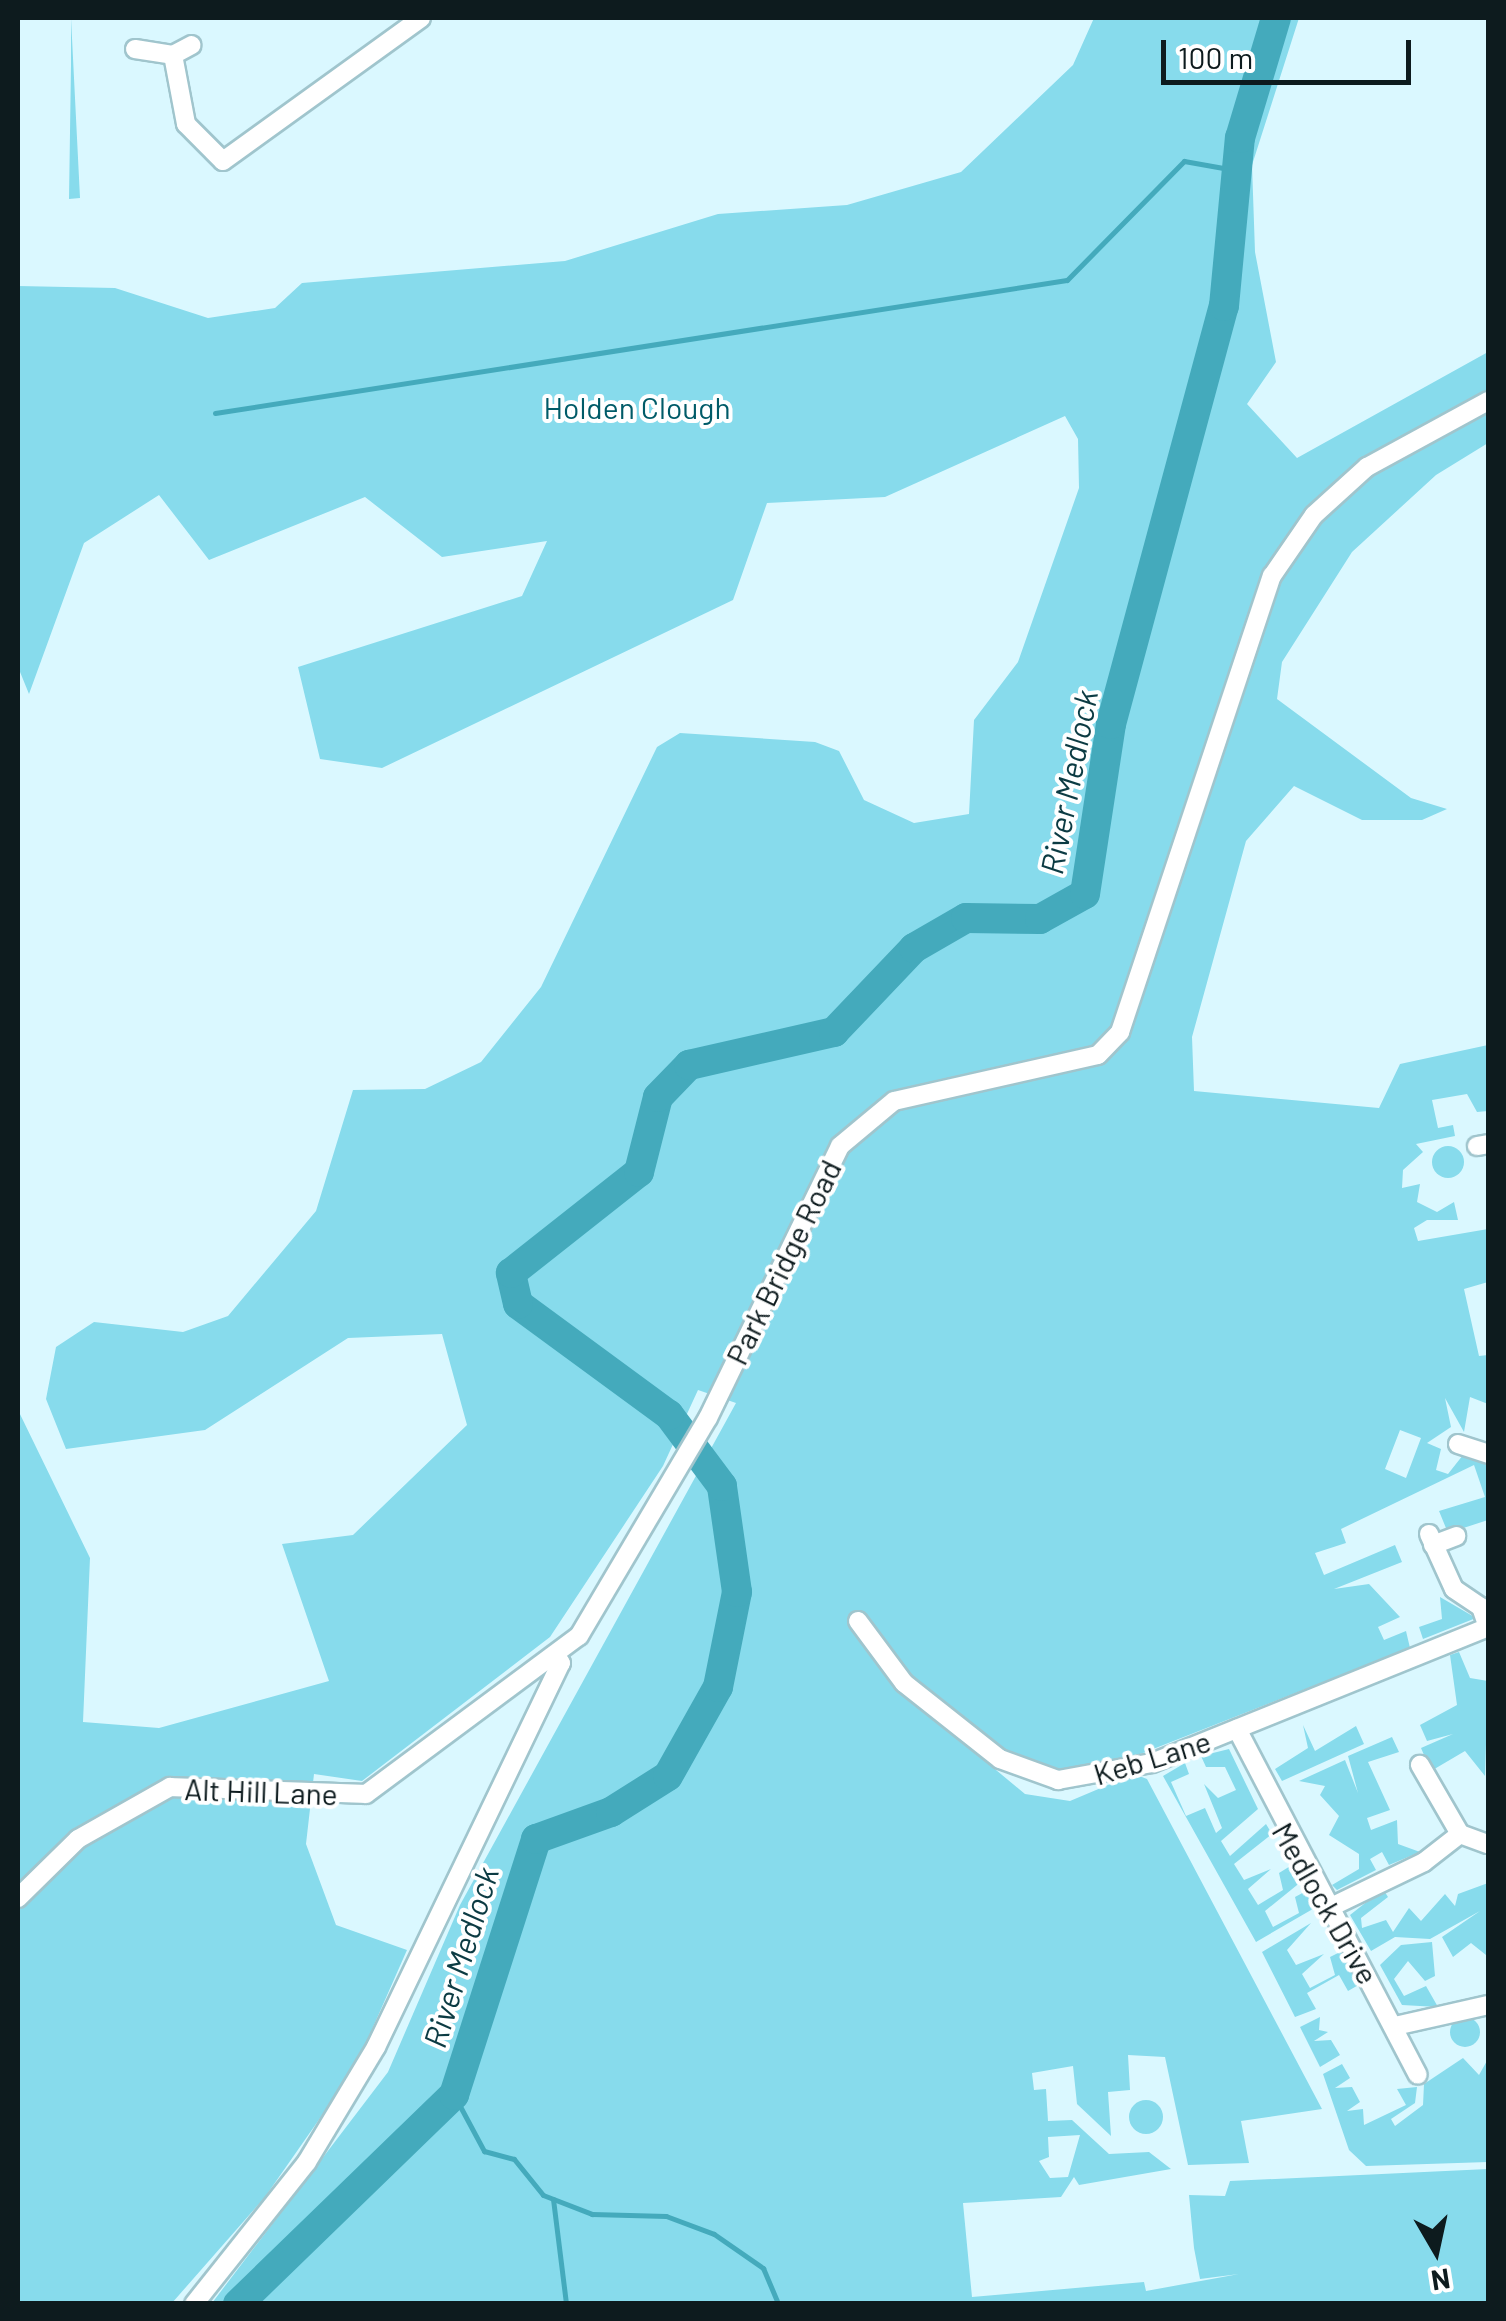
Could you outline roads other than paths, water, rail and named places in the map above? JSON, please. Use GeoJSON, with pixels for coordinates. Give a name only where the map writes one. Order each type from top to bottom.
{"type":"FeatureCollection","features":[{"type":"Feature","properties":{"kind":"street"},"geometry":{"type":"LineString","coordinates":[[174,56],[186,124],[223,160],[414,19]]}},
{"type":"Feature","properties":{"kind":"street"},"geometry":{"type":"LineString","coordinates":[[134,50],[174,56],[192,45]]}},
{"type":"Feature","properties":{"kind":"street","name":"Park Bridge Road"},"geometry":{"type":"LineString","coordinates":[[194,2304],[307,2162],[376,2047],[561,1663],[556,1656],[579,1636],[708,1418],[840,1146],[894,1101],[1098,1055],[1120,1032],[1272,576],[1314,515],[1367,468],[1488,401]]}},
{"type":"Feature","properties":{"kind":"street"},"geometry":{"type":"LineString","coordinates":[[1458,1444],[1488,1454]]}},
{"type":"Feature","properties":{"kind":"street"},"geometry":{"type":"LineString","coordinates":[[1456,1536],[1431,1540],[1454,1589],[1480,1597],[1488,1627]]}},
{"type":"Feature","properties":{"kind":"street","name":"Keb Lane"},"geometry":{"type":"LineString","coordinates":[[858,1622],[904,1683],[1035,1779],[1092,1778],[1237,1729],[1488,1627]]}},
{"type":"Feature","properties":{"kind":"street","name":"Alt Hill Lane"},"geometry":{"type":"LineString","coordinates":[[18,1898],[78,1839],[170,1787],[366,1794],[556,1656]]}},
{"type":"Feature","properties":{"kind":"street","name":"Medlock Drive"},"geometry":{"type":"LineString","coordinates":[[1237,1729],[1274,1814],[1332,1906],[1418,2075]]}},
{"type":"Feature","properties":{"kind":"street"},"geometry":{"type":"LineString","coordinates":[[1420,1765],[1428,1801],[1460,1834],[1487,1844]]}},
{"type":"Feature","properties":{"kind":"street"},"geometry":{"type":"LineString","coordinates":[[1332,1906],[1424,1862],[1460,1834]]}},
{"type":"Feature","properties":{"kind":"street"},"geometry":{"type":"LineString","coordinates":[[1395,2026],[1488,2006]]}},
{"type":"Feature","properties":{"kind":"waterway","name":"River Medlock"},"geometry":{"type":"LineString","coordinates":[[238,2304],[454,2095],[536,1839],[611,1812],[668,1776],[718,1687],[737,1592],[722,1486],[669,1415],[518,1304],[511,1273],[639,1172],[658,1097],[689,1065],[834,1032],[914,948],[966,918],[1040,919],[1085,894],[1111,724],[1224,306],[1240,138],[1276,18]]}},
{"type":"Feature","properties":{"kind":"waterway"},"geometry":{"type":"LineString","coordinates":[[215,413],[1067,280],[1184,161],[1240,171]]}},
{"type":"Feature","properties":{"kind":"waterway"},"geometry":{"type":"LineString","coordinates":[[454,2095],[484,2151],[514,2159],[543,2195],[592,2214],[666,2216],[714,2234],[763,2268],[778,2304]]}},
{"type":"Feature","properties":{"kind":"waterway"},"geometry":{"type":"LineString","coordinates":[[553,2199],[566,2304]]}},
{"type":"Feature","properties":{"kind":"park label","name":"Holden Clough"},"geometry":{"type":"Point","coordinates":[637,407]}}]}
